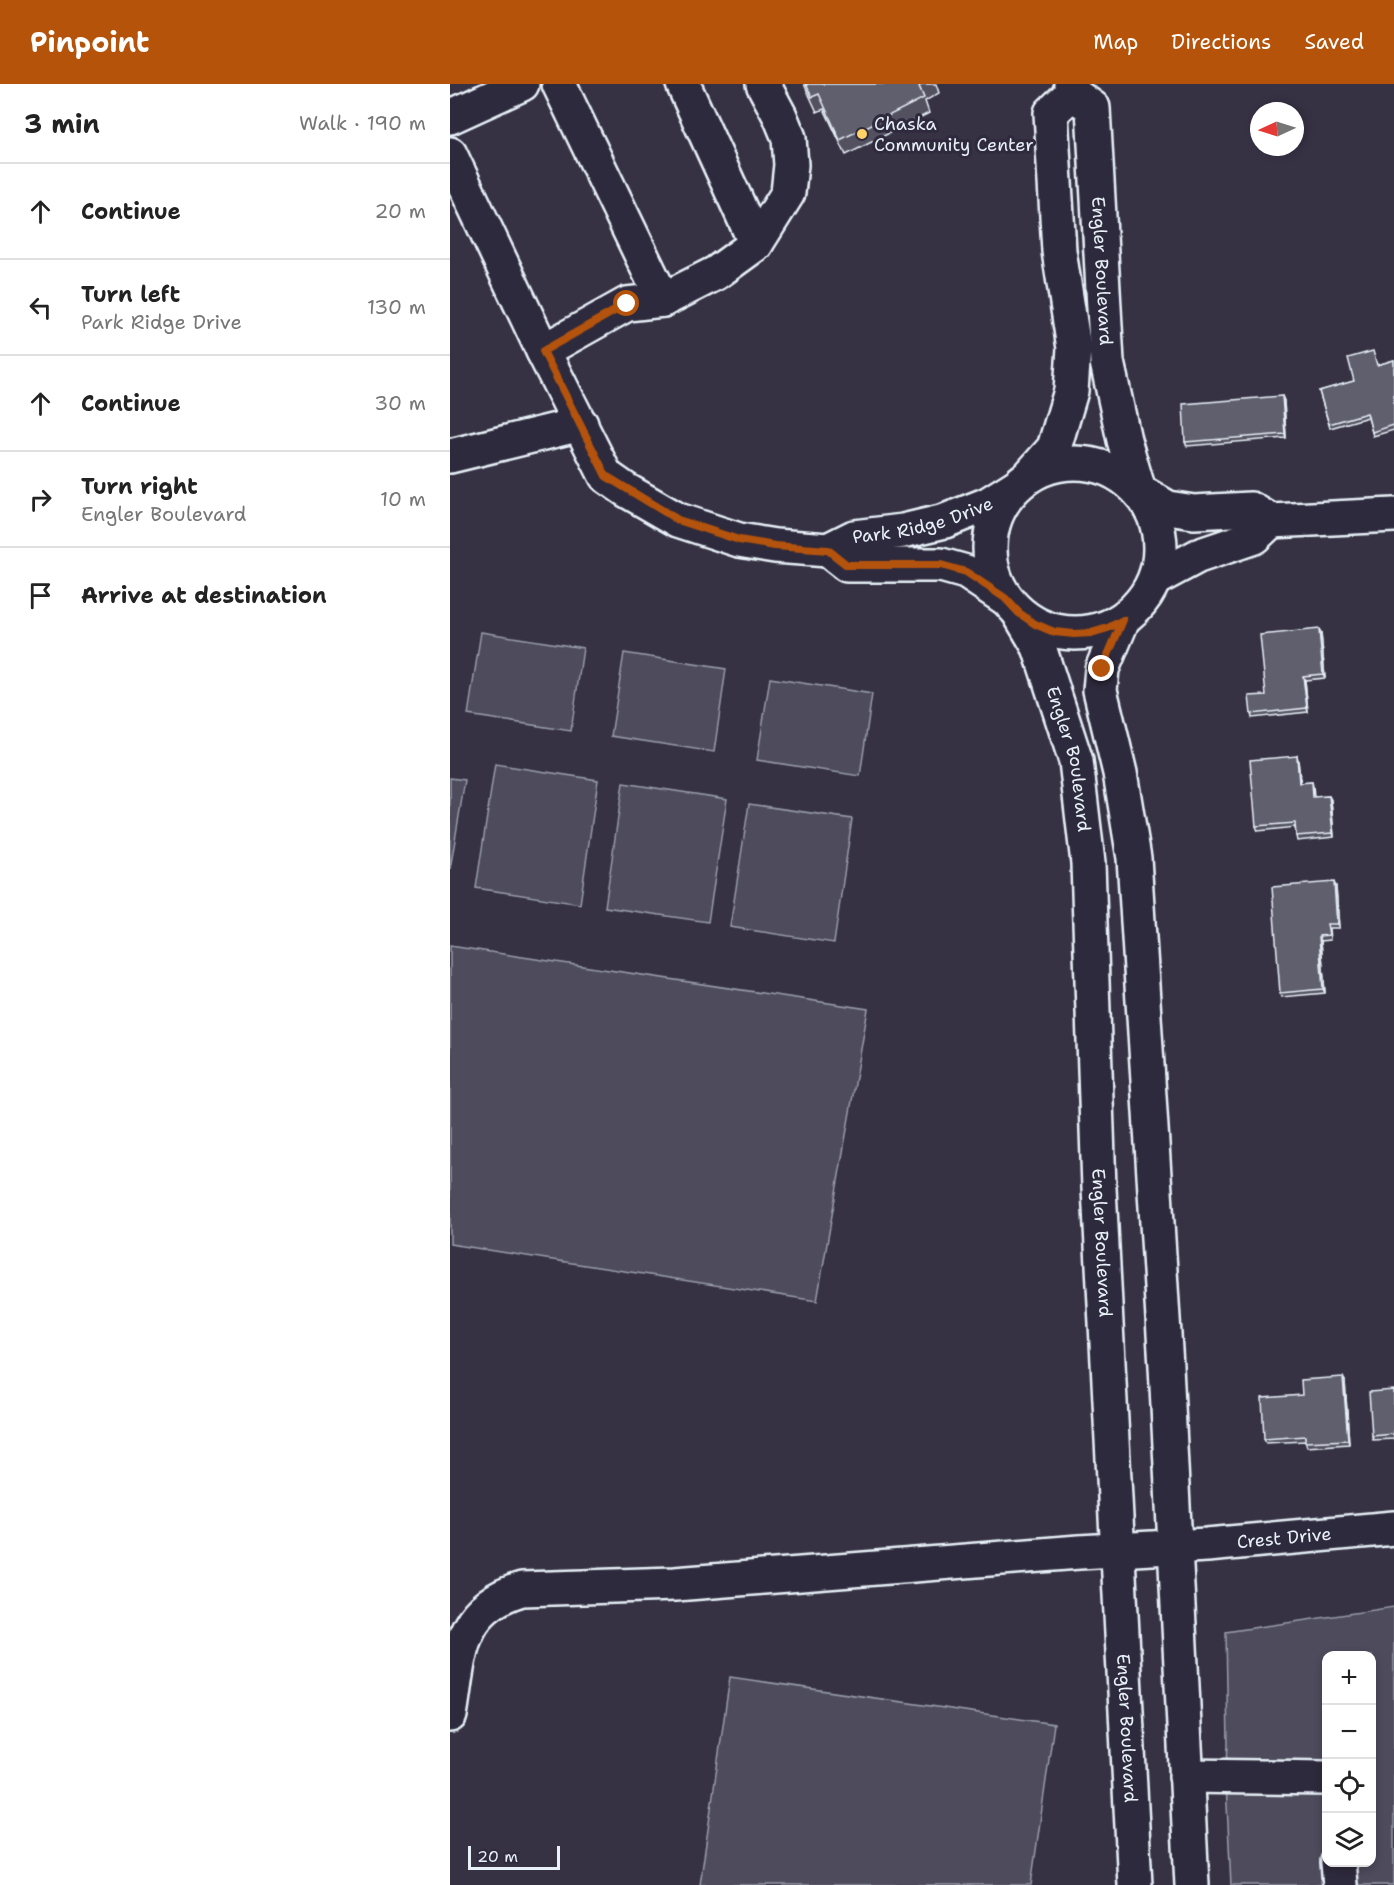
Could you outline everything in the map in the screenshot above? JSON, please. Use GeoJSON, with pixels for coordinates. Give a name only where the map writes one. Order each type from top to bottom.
{"type":"FeatureCollection","features":[{"type":"Feature","properties":{"kind":"main road"},"geometry":{"type":"LineString","coordinates":[[450,117],[522,84]]}},
{"type":"Feature","properties":{"kind":"main road"},"geometry":{"type":"LineString","coordinates":[[559,84],[663,300]]}},
{"type":"Feature","properties":{"kind":"main road"},"geometry":{"type":"LineString","coordinates":[[683,84],[756,244]]}},
{"type":"Feature","properties":{"kind":"main road"},"geometry":{"type":"LineString","coordinates":[[543,351],[627,304],[663,300],[716,273],[756,244],[788,193],[791,165],[789,138],[763,84]]}},
{"type":"Feature","properties":{"kind":"main road","name":"Engler Boulevard"},"geometry":{"type":"LineString","coordinates":[[1023,481],[1054,448],[1071,391],[1074,348],[1059,251],[1050,113],[1072,88],[1093,108],[1107,362],[1124,440],[1139,491]]}},
{"type":"Feature","properties":{"kind":"main road","name":"Park Ridge Drive"},"geometry":{"type":"LineString","coordinates":[[450,154],[543,351],[606,476],[678,520],[739,540],[775,546],[828,550],[854,537],[903,531],[945,521],[988,504],[1023,481]]}},
{"type":"Feature","properties":{"kind":"main road"},"geometry":{"type":"LineString","coordinates":[[450,456],[581,424]]}},
{"type":"Feature","properties":{"kind":"main road"},"geometry":{"type":"LineString","coordinates":[[1139,491],[1150,508],[1157,526],[1161,545],[1160,562],[1147,595],[1123,620],[1091,633],[1054,632],[1035,624],[1012,606],[996,580],[990,561],[990,541],[994,521],[1002,503],[1023,481],[1049,466],[1069,462],[1108,469],[1168,508],[1194,512],[1251,509],[1271,521],[1394,515]]}},
{"type":"Feature","properties":{"kind":"main road"},"geometry":{"type":"LineString","coordinates":[[1155,579],[1198,556],[1254,537],[1271,521]]}},
{"type":"Feature","properties":{"kind":"main road","name":"Park Ridge Drive"},"geometry":{"type":"LineString","coordinates":[[828,550],[847,565],[941,565],[966,572],[1012,606]]}},
{"type":"Feature","properties":{"kind":"main road","name":"Engler Boulevard"},"geometry":{"type":"LineString","coordinates":[[1012,606],[1039,647],[1076,761],[1088,863],[1099,1200],[1135,1885]]}},
{"type":"Feature","properties":{"kind":"main road"},"geometry":{"type":"LineString","coordinates":[[1123,620],[1102,669],[1101,690],[1120,773],[1134,858],[1166,1366],[1192,1885]]}},
{"type":"Feature","properties":{"kind":"main road","name":"Crest Drive"},"geometry":{"type":"LineString","coordinates":[[450,1715],[456,1644],[477,1615],[490,1603],[506,1594],[522,1589],[675,1584],[1174,1547],[1394,1527]]}},
{"type":"Feature","properties":{"kind":"main road"},"geometry":{"type":"LineString","coordinates":[[1186,1776],[1322,1778]]}},
{"type":"Feature","properties":{"kind":"main road"},"geometry":{"type":"LineString","coordinates":[[1338,1867],[1340,1885]]}},
{"type":"Feature","properties":{"kind":"shaded area"},"geometry":{"type":"Polygon","coordinates":[[[481,632],[583,648],[571,731],[468,715],[481,632]]]}},
{"type":"Feature","properties":{"kind":"shaded area"},"geometry":{"type":"Polygon","coordinates":[[[624,653],[726,669],[714,752],[611,736],[624,653]]]}},
{"type":"Feature","properties":{"kind":"shaded area"},"geometry":{"type":"Polygon","coordinates":[[[770,678],[872,694],[860,776],[757,760],[770,678]]]}},
{"type":"Feature","properties":{"kind":"shaded area"},"geometry":{"type":"Polygon","coordinates":[[[495,764],[598,780],[580,904],[476,888],[495,764]]]}},
{"type":"Feature","properties":{"kind":"shaded area"},"geometry":{"type":"Polygon","coordinates":[[[450,778],[465,780],[450,870],[450,778]]]}},
{"type":"Feature","properties":{"kind":"shaded area"},"geometry":{"type":"Polygon","coordinates":[[[623,783],[727,799],[708,922],[605,907],[623,783]]]}},
{"type":"Feature","properties":{"kind":"shaded area"},"geometry":{"type":"Polygon","coordinates":[[[749,804],[852,819],[834,943],[730,927],[749,804]]]}},
{"type":"Feature","properties":{"kind":"shaded area"},"geometry":{"type":"Polygon","coordinates":[[[450,946],[868,1009],[817,1301],[450,1244],[450,946]]]}},
{"type":"Feature","properties":{"kind":"shaded area"},"geometry":{"type":"Polygon","coordinates":[[[1394,1607],[1394,1885],[1231,1885],[1226,1784],[1228,1744],[1226,1632],[1394,1607]]]}},
{"type":"Feature","properties":{"kind":"shaded area"},"geometry":{"type":"Polygon","coordinates":[[[730,1677],[1054,1724],[1031,1885],[700,1885],[730,1677]]]}},
{"type":"Feature","properties":{"kind":"building","name":"Chaska Community Center"},"geometry":{"type":"Polygon","coordinates":[[[806,84],[923,84],[919,86],[924,98],[840,140],[819,94],[812,97],[806,84]]]}},
{"type":"Feature","properties":{"kind":"building"},"geometry":{"type":"Polygon","coordinates":[[[1373,351],[1377,365],[1394,360],[1394,425],[1372,432],[1367,413],[1329,424],[1319,391],[1354,381],[1348,358],[1373,351]]]}},
{"type":"Feature","properties":{"kind":"building"},"geometry":{"type":"Polygon","coordinates":[[[1282,396],[1285,434],[1185,442],[1183,404],[1282,396]]]}},
{"type":"Feature","properties":{"kind":"building"},"geometry":{"type":"Polygon","coordinates":[[[1319,629],[1323,674],[1303,676],[1307,708],[1251,714],[1249,696],[1266,695],[1260,635],[1319,629]]]}},
{"type":"Feature","properties":{"kind":"building"},"geometry":{"type":"Polygon","coordinates":[[[1297,756],[1299,783],[1312,782],[1313,797],[1329,796],[1333,833],[1296,836],[1295,823],[1256,826],[1250,760],[1297,756]]]}},
{"type":"Feature","properties":{"kind":"building"},"geometry":{"type":"Polygon","coordinates":[[[1334,882],[1337,924],[1327,924],[1329,935],[1319,936],[1323,989],[1280,993],[1272,887],[1334,882]]]}},
{"type":"Feature","properties":{"kind":"building"},"geometry":{"type":"Polygon","coordinates":[[[1343,1377],[1348,1440],[1305,1442],[1305,1436],[1264,1439],[1262,1398],[1302,1395],[1301,1380],[1343,1377]]]}},
{"type":"Feature","properties":{"kind":"building"},"geometry":{"type":"Polygon","coordinates":[[[1394,1390],[1394,1434],[1372,1436],[1369,1392],[1394,1390]]]}},
{"type":"Feature","properties":{"kind":"place","name":"Chaska Community Center"},"geometry":{"type":"Point","coordinates":[862,134]}},
{"type":"Feature","properties":{"kind":"route"},"geometry":{"type":"LineString","coordinates":[[627,304],[543,351],[606,476],[678,520],[739,540],[775,546],[828,550],[847,565],[941,565],[966,572],[1005,598],[1019,613],[1035,624],[1054,632],[1091,633],[1123,620],[1102,669]]}}]}
